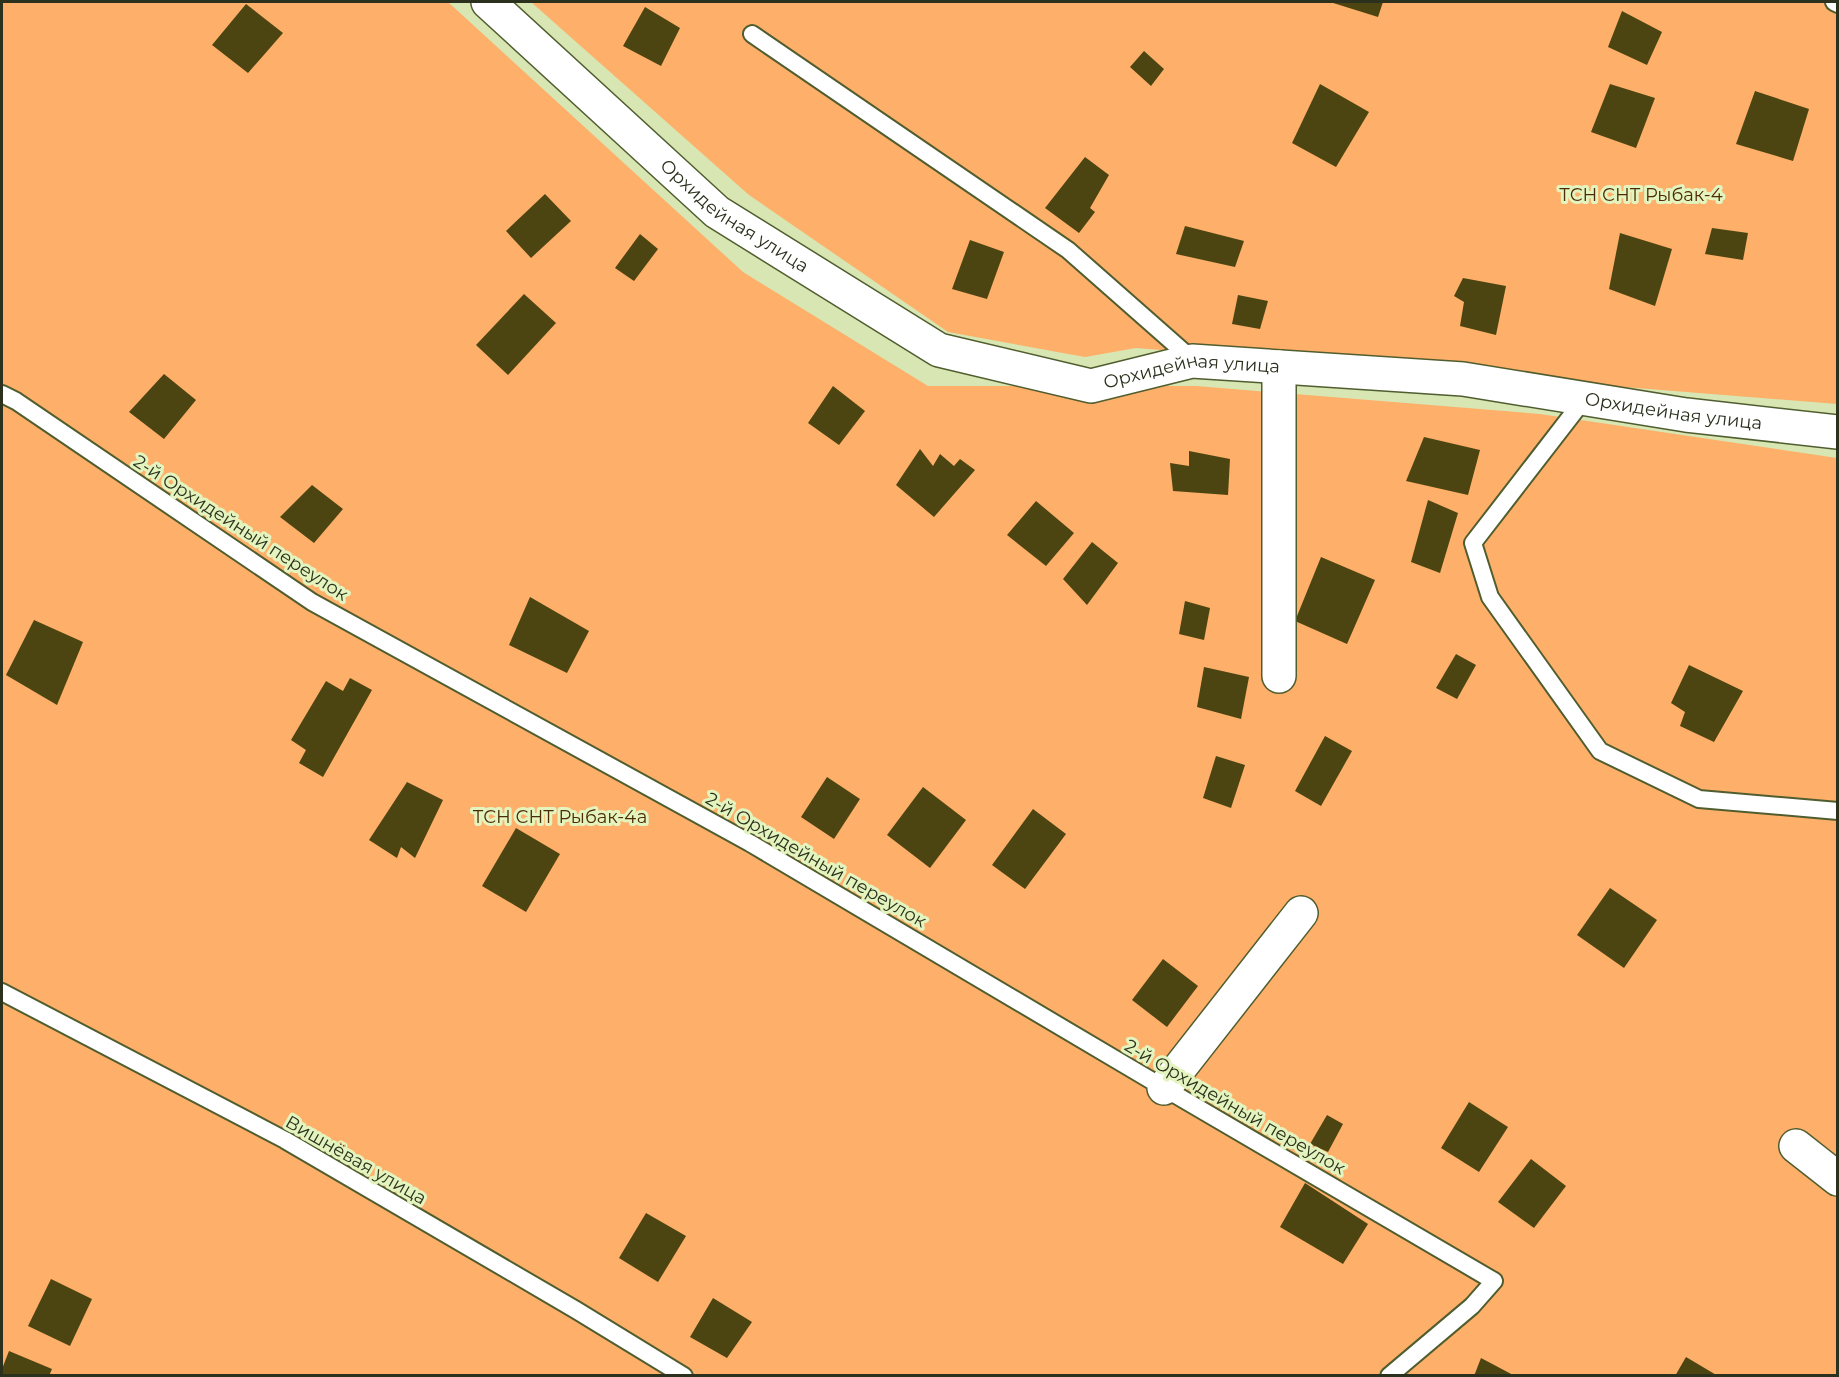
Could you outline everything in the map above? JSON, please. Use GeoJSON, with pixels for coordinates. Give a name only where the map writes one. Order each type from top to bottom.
{"type":"FeatureCollection","features":[{"type":"Feature","properties":{"kind":"street","name":"Орхидейная улица"},"geometry":{"type":"LineString","coordinates":[[488,2],[717,212],[939,350],[1090,386],[1192,361],[1463,379],[1686,415],[1838,432]]}},
{"type":"Feature","properties":{"kind":"street"},"geometry":{"type":"LineString","coordinates":[[1279,367],[1280,676]]}},
{"type":"Feature","properties":{"kind":"street"},"geometry":{"type":"LineString","coordinates":[[1164,1088],[1301,913]]}},
{"type":"Feature","properties":{"kind":"street"},"geometry":{"type":"LineString","coordinates":[[1796,1146],[1838,1179]]}},
{"type":"Feature","properties":{"kind":"lane"},"geometry":{"type":"LineString","coordinates":[[752,34],[1068,250],[1192,361],[1585,398]]}},
{"type":"Feature","properties":{"kind":"lane","name":"2-й Орхидейный переулок"},"geometry":{"type":"LineString","coordinates":[[2,394],[16,401],[312,602],[750,843],[1494,1281],[1472,1306],[1389,1376]]}},
{"type":"Feature","properties":{"kind":"lane"},"geometry":{"type":"LineString","coordinates":[[1585,398],[1473,543],[1490,597],[1600,751],[1700,799],[1838,811]]}},
{"type":"Feature","properties":{"kind":"lane","name":"Вишнёвая улица"},"geometry":{"type":"LineString","coordinates":[[2,992],[285,1140],[576,1310],[684,1376]]}},
{"type":"Feature","properties":{"kind":"green space","name":"ТСН СНТ Рыбак-4а"},"geometry":{"type":"Polygon","coordinates":[[[2,2],[448,2],[743,272],[928,386],[1196,386],[1540,414],[1837,458],[1837,1375],[2,1376],[2,2]]]}},
{"type":"Feature","properties":{"kind":"green space","name":"ТСН СНТ Рыбак-4"},"geometry":{"type":"Polygon","coordinates":[[[531,2],[1837,2],[1837,404],[1136,348],[1085,357],[948,332],[749,195],[531,2]]]}},
{"type":"Feature","properties":{"kind":"building"},"geometry":{"type":"Polygon","coordinates":[[[1330,2],[1383,2],[1378,17],[1330,2]]]}},
{"type":"Feature","properties":{"kind":"building"},"geometry":{"type":"Polygon","coordinates":[[[246,4],[283,33],[248,73],[212,45],[246,4]]]}},
{"type":"Feature","properties":{"kind":"building"},"geometry":{"type":"Polygon","coordinates":[[[645,7],[680,28],[661,66],[623,46],[645,7]]]}},
{"type":"Feature","properties":{"kind":"building"},"geometry":{"type":"Polygon","coordinates":[[[1622,11],[1662,32],[1647,65],[1608,47],[1622,11]]]}},
{"type":"Feature","properties":{"kind":"building"},"geometry":{"type":"Polygon","coordinates":[[[1144,51],[1164,69],[1151,86],[1130,67],[1144,51]]]}},
{"type":"Feature","properties":{"kind":"building"},"geometry":{"type":"Polygon","coordinates":[[[1320,84],[1369,112],[1336,167],[1292,143],[1320,84]]]}},
{"type":"Feature","properties":{"kind":"building"},"geometry":{"type":"Polygon","coordinates":[[[1610,84],[1655,98],[1636,148],[1591,132],[1610,84]]]}},
{"type":"Feature","properties":{"kind":"building"},"geometry":{"type":"Polygon","coordinates":[[[1755,91],[1809,109],[1793,161],[1736,144],[1755,91]]]}},
{"type":"Feature","properties":{"kind":"building"},"geometry":{"type":"Polygon","coordinates":[[[1085,157],[1109,175],[1090,208],[1095,212],[1079,233],[1045,208],[1085,157]]]}},
{"type":"Feature","properties":{"kind":"building"},"geometry":{"type":"Polygon","coordinates":[[[545,194],[571,221],[531,258],[506,231],[545,194]]]}},
{"type":"Feature","properties":{"kind":"building"},"geometry":{"type":"Polygon","coordinates":[[[1185,226],[1244,241],[1235,267],[1176,254],[1185,226]]]}},
{"type":"Feature","properties":{"kind":"building"},"geometry":{"type":"Polygon","coordinates":[[[1712,228],[1748,233],[1743,260],[1705,254],[1712,228]]]}},
{"type":"Feature","properties":{"kind":"building"},"geometry":{"type":"Polygon","coordinates":[[[1620,233],[1672,249],[1655,306],[1609,289],[1620,233]]]}},
{"type":"Feature","properties":{"kind":"building"},"geometry":{"type":"Polygon","coordinates":[[[640,234],[658,249],[634,281],[615,268],[640,234]]]}},
{"type":"Feature","properties":{"kind":"building"},"geometry":{"type":"Polygon","coordinates":[[[970,240],[1004,252],[987,299],[952,289],[970,240]]]}},
{"type":"Feature","properties":{"kind":"building"},"geometry":{"type":"Polygon","coordinates":[[[1463,278],[1506,286],[1496,335],[1460,326],[1464,302],[1454,296],[1463,278]]]}},
{"type":"Feature","properties":{"kind":"building"},"geometry":{"type":"Polygon","coordinates":[[[524,294],[556,323],[508,375],[476,345],[524,294]]]}},
{"type":"Feature","properties":{"kind":"building"},"geometry":{"type":"Polygon","coordinates":[[[1238,295],[1268,301],[1260,329],[1232,324],[1238,295]]]}},
{"type":"Feature","properties":{"kind":"building"},"geometry":{"type":"Polygon","coordinates":[[[164,374],[196,400],[164,439],[129,412],[164,374]]]}},
{"type":"Feature","properties":{"kind":"building"},"geometry":{"type":"Polygon","coordinates":[[[833,386],[865,411],[839,445],[808,423],[833,386]]]}},
{"type":"Feature","properties":{"kind":"building"},"geometry":{"type":"Polygon","coordinates":[[[1424,437],[1480,450],[1468,495],[1406,481],[1424,437]]]}},
{"type":"Feature","properties":{"kind":"building"},"geometry":{"type":"Polygon","coordinates":[[[920,449],[933,466],[940,454],[954,466],[960,459],[975,470],[934,517],[896,485],[920,449]]]}},
{"type":"Feature","properties":{"kind":"building"},"geometry":{"type":"Polygon","coordinates":[[[1189,451],[1230,459],[1228,495],[1173,491],[1170,463],[1189,466],[1189,451]]]}},
{"type":"Feature","properties":{"kind":"building"},"geometry":{"type":"Polygon","coordinates":[[[312,485],[343,509],[314,543],[280,517],[312,485]]]}},
{"type":"Feature","properties":{"kind":"building"},"geometry":{"type":"Polygon","coordinates":[[[1428,500],[1458,513],[1440,573],[1411,562],[1428,500]]]}},
{"type":"Feature","properties":{"kind":"building"},"geometry":{"type":"Polygon","coordinates":[[[1036,501],[1074,533],[1046,566],[1007,535],[1036,501]]]}},
{"type":"Feature","properties":{"kind":"building"},"geometry":{"type":"Polygon","coordinates":[[[1092,542],[1118,563],[1087,605],[1063,579],[1092,542]]]}},
{"type":"Feature","properties":{"kind":"building"},"geometry":{"type":"Polygon","coordinates":[[[1321,557],[1375,580],[1347,644],[1295,621],[1321,557]]]}},
{"type":"Feature","properties":{"kind":"building"},"geometry":{"type":"Polygon","coordinates":[[[530,597],[589,631],[567,673],[509,645],[530,597]]]}},
{"type":"Feature","properties":{"kind":"building"},"geometry":{"type":"Polygon","coordinates":[[[1185,601],[1210,608],[1204,640],[1179,634],[1185,601]]]}},
{"type":"Feature","properties":{"kind":"building"},"geometry":{"type":"Polygon","coordinates":[[[34,620],[83,642],[57,705],[6,675],[34,620]]]}},
{"type":"Feature","properties":{"kind":"building"},"geometry":{"type":"Polygon","coordinates":[[[1456,654],[1476,665],[1457,699],[1436,688],[1456,654]]]}},
{"type":"Feature","properties":{"kind":"building"},"geometry":{"type":"Polygon","coordinates":[[[1689,665],[1743,691],[1714,742],[1680,726],[1685,712],[1671,703],[1689,665]]]}},
{"type":"Feature","properties":{"kind":"building"},"geometry":{"type":"Polygon","coordinates":[[[1204,667],[1249,677],[1241,719],[1197,707],[1204,667]]]}},
{"type":"Feature","properties":{"kind":"building"},"geometry":{"type":"Polygon","coordinates":[[[350,678],[372,690],[323,777],[299,763],[306,750],[291,740],[326,681],[343,691],[350,678]]]}},
{"type":"Feature","properties":{"kind":"building"},"geometry":{"type":"Polygon","coordinates":[[[1325,736],[1352,751],[1321,806],[1295,791],[1325,736]]]}},
{"type":"Feature","properties":{"kind":"building"},"geometry":{"type":"Polygon","coordinates":[[[1216,756],[1245,765],[1231,808],[1203,798],[1216,756]]]}},
{"type":"Feature","properties":{"kind":"building"},"geometry":{"type":"Polygon","coordinates":[[[827,777],[860,799],[834,839],[801,817],[827,777]]]}},
{"type":"Feature","properties":{"kind":"building"},"geometry":{"type":"Polygon","coordinates":[[[407,782],[443,800],[415,858],[401,847],[397,858],[369,840],[407,782]]]}},
{"type":"Feature","properties":{"kind":"building"},"geometry":{"type":"Polygon","coordinates":[[[923,787],[966,820],[930,868],[887,835],[923,787]]]}},
{"type":"Feature","properties":{"kind":"building"},"geometry":{"type":"Polygon","coordinates":[[[1033,809],[1066,834],[1025,889],[992,865],[1033,809]]]}},
{"type":"Feature","properties":{"kind":"building"},"geometry":{"type":"Polygon","coordinates":[[[516,828],[560,854],[526,912],[482,886],[516,828]]]}},
{"type":"Feature","properties":{"kind":"building"},"geometry":{"type":"Polygon","coordinates":[[[1610,888],[1657,920],[1624,968],[1577,935],[1610,888]]]}},
{"type":"Feature","properties":{"kind":"building"},"geometry":{"type":"Polygon","coordinates":[[[1163,959],[1198,986],[1167,1027],[1132,1000],[1163,959]]]}},
{"type":"Feature","properties":{"kind":"building"},"geometry":{"type":"Polygon","coordinates":[[[1469,1102],[1508,1127],[1479,1172],[1441,1148],[1469,1102]]]}},
{"type":"Feature","properties":{"kind":"building"},"geometry":{"type":"Polygon","coordinates":[[[1327,1115],[1343,1124],[1328,1152],[1310,1144],[1327,1115]]]}},
{"type":"Feature","properties":{"kind":"building"},"geometry":{"type":"Polygon","coordinates":[[[1531,1159],[1566,1186],[1534,1228],[1498,1202],[1531,1159]]]}},
{"type":"Feature","properties":{"kind":"building"},"geometry":{"type":"Polygon","coordinates":[[[1305,1183],[1368,1224],[1343,1264],[1280,1227],[1305,1183]]]}},
{"type":"Feature","properties":{"kind":"building"},"geometry":{"type":"Polygon","coordinates":[[[646,1213],[686,1236],[658,1282],[619,1258],[646,1213]]]}},
{"type":"Feature","properties":{"kind":"building"},"geometry":{"type":"Polygon","coordinates":[[[51,1279],[92,1299],[70,1346],[28,1326],[51,1279]]]}},
{"type":"Feature","properties":{"kind":"building"},"geometry":{"type":"Polygon","coordinates":[[[713,1298],[752,1322],[727,1358],[690,1337],[713,1298]]]}},
{"type":"Feature","properties":{"kind":"building"},"geometry":{"type":"Polygon","coordinates":[[[9,1351],[52,1369],[49,1376],[2,1376],[2,1369],[9,1351]]]}},
{"type":"Feature","properties":{"kind":"building"},"geometry":{"type":"Polygon","coordinates":[[[1686,1357],[1718,1376],[1675,1376],[1686,1357]]]}},
{"type":"Feature","properties":{"kind":"building"},"geometry":{"type":"Polygon","coordinates":[[[1481,1358],[1515,1376],[1474,1376],[1481,1358]]]}}]}
